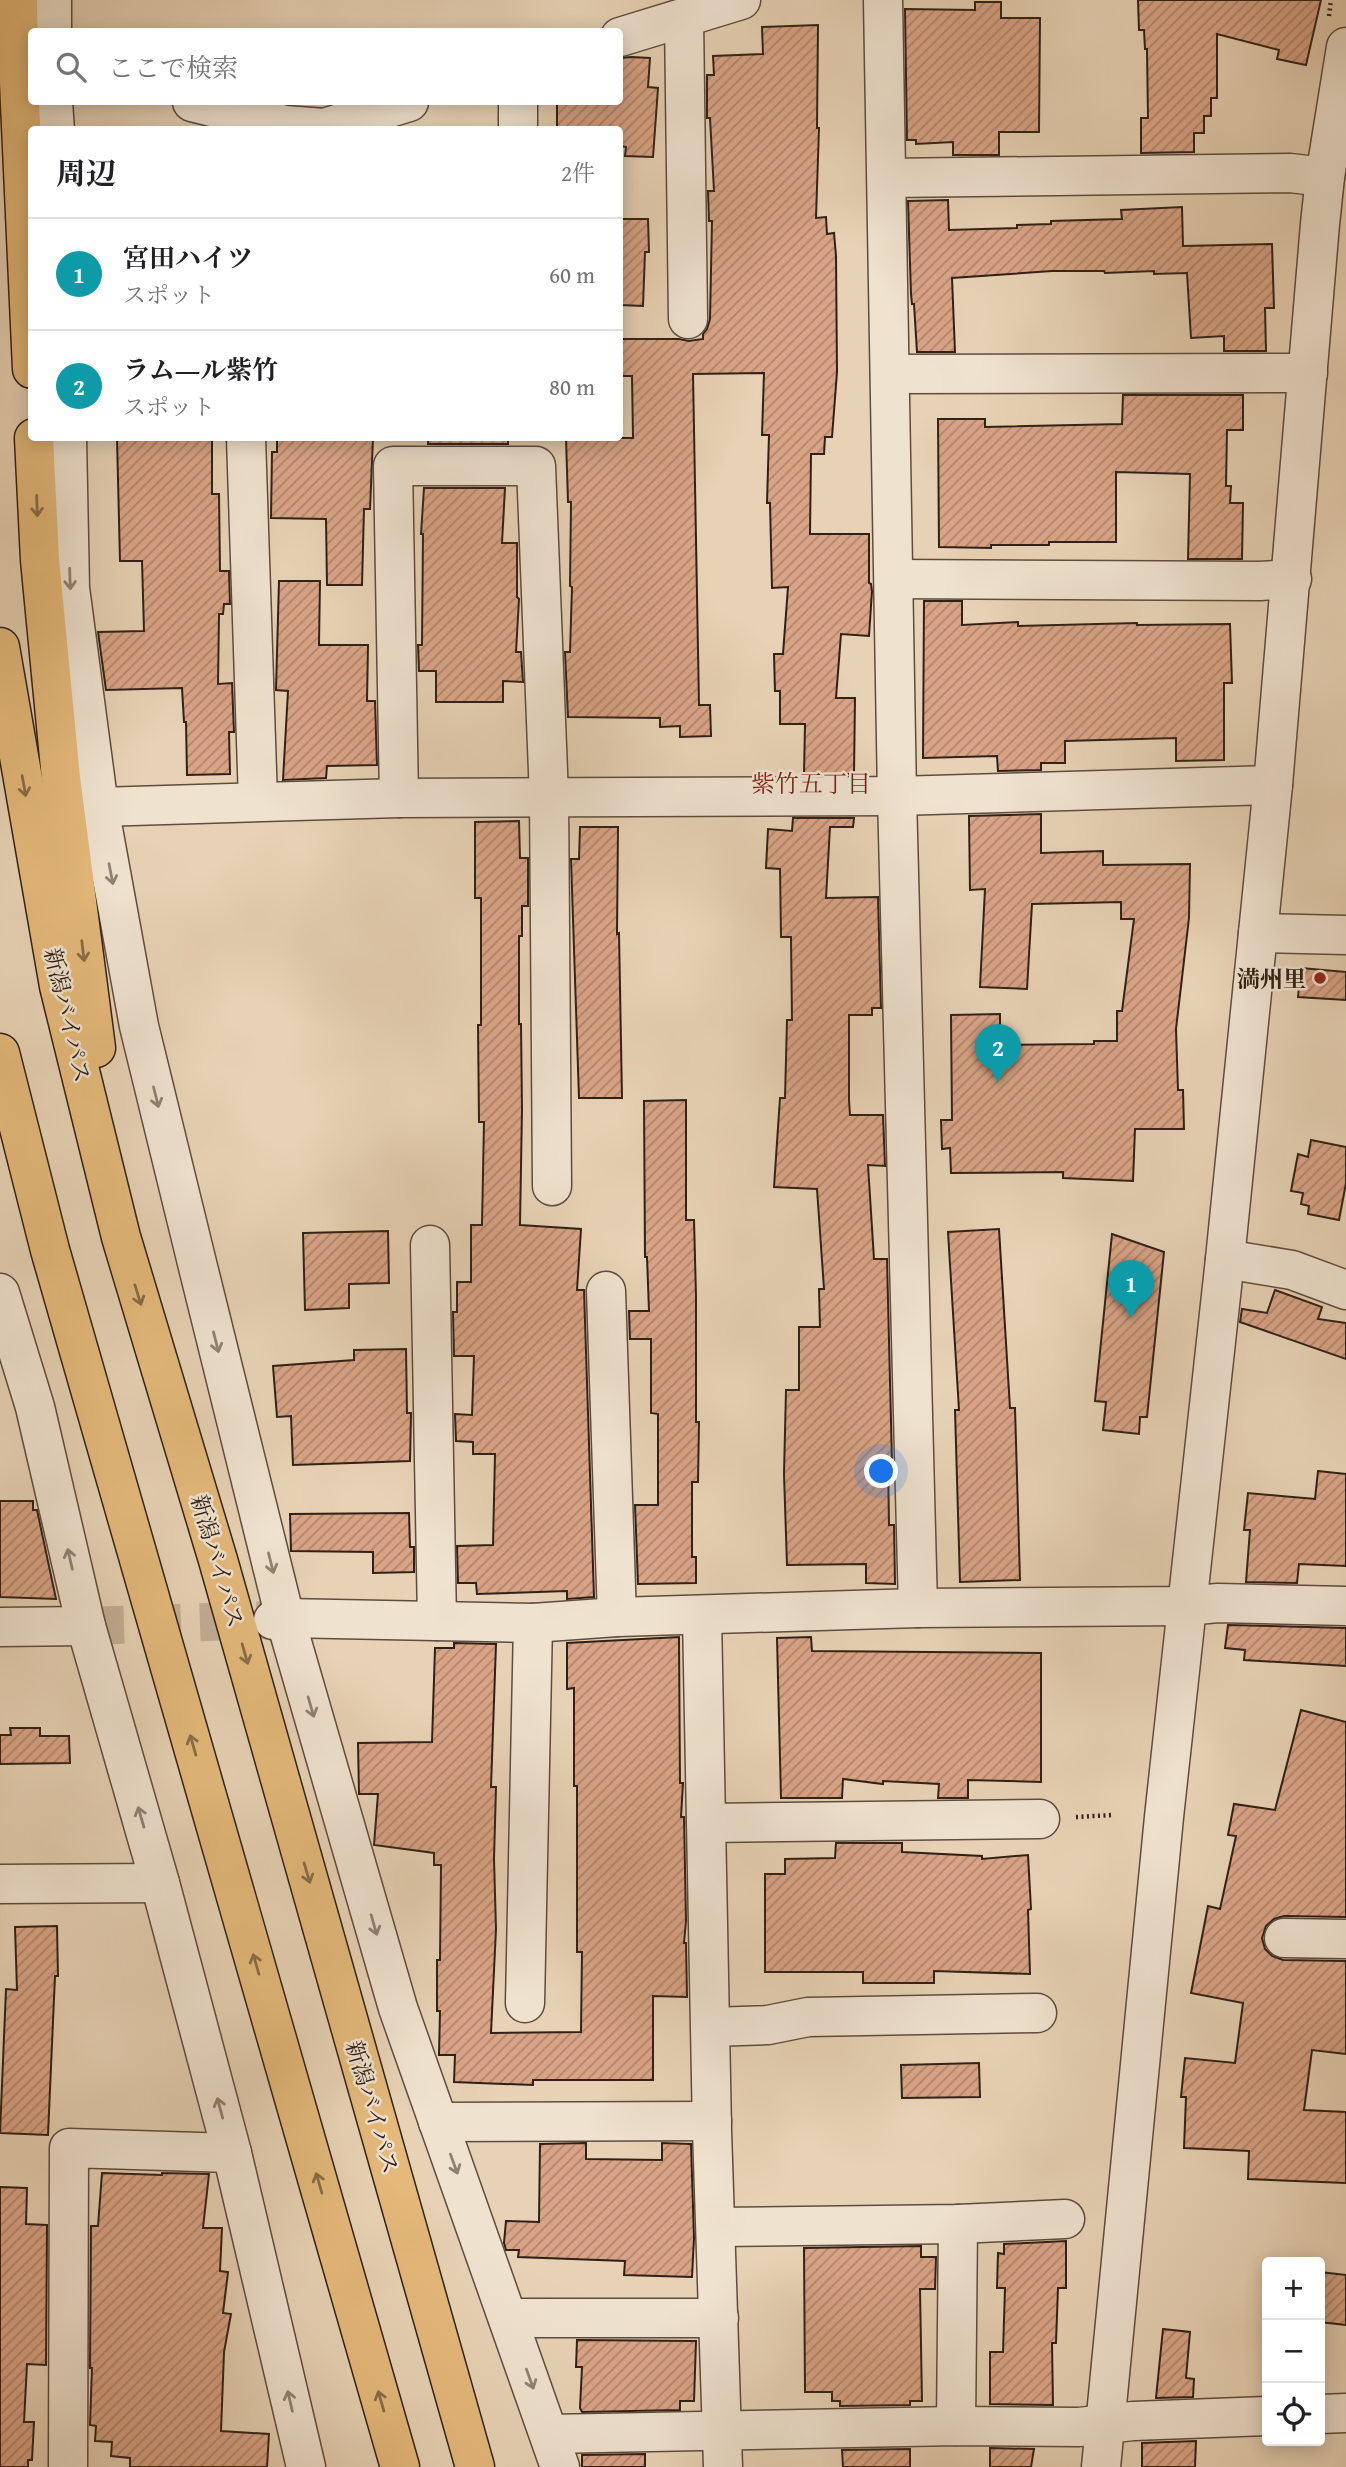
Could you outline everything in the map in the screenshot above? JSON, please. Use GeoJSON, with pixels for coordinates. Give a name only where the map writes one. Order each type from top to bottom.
{"type":"FeatureCollection","features":[{"type":"Feature","properties":{"kind":"highway"},"geometry":{"type":"LineString","coordinates":[[18,0],[28,281]]}},
{"type":"Feature","properties":{"kind":"highway"},"geometry":{"type":"LineString","coordinates":[[34,441],[40,561],[61,778],[121,1237]]}},
{"type":"Feature","properties":{"kind":"highway","name":"新潟バイパス"},"geometry":{"type":"LineString","coordinates":[[0,647],[59,986],[121,1237],[222,1573],[475,2467]]}},
{"type":"Feature","properties":{"kind":"highway"},"geometry":{"type":"LineString","coordinates":[[0,1054],[50,1250],[400,2467]]}},
{"type":"Feature","properties":{"kind":"street"},"geometry":{"type":"LineString","coordinates":[[52,0],[52,28]]}},
{"type":"Feature","properties":{"kind":"street"},"geometry":{"type":"LineString","coordinates":[[623,36],[741,0]]}},
{"type":"Feature","properties":{"kind":"street"},"geometry":{"type":"LineString","coordinates":[[883,0],[897,796],[918,1608]]}},
{"type":"Feature","properties":{"kind":"street"},"geometry":{"type":"LineString","coordinates":[[684,18],[688,319]]}},
{"type":"Feature","properties":{"kind":"street"},"geometry":{"type":"LineString","coordinates":[[1101,2467],[1186,1606],[1226,1259],[1273,785],[1325,177],[1346,47]]}},
{"type":"Feature","properties":{"kind":"street"},"geometry":{"type":"LineString","coordinates":[[53,105],[55,126]]}},
{"type":"Feature","properties":{"kind":"street"},"geometry":{"type":"LineString","coordinates":[[204,105],[298,126]]}},
{"type":"Feature","properties":{"kind":"street"},"geometry":{"type":"LineString","coordinates":[[331,126],[399,105]]}},
{"type":"Feature","properties":{"kind":"street"},"geometry":{"type":"LineString","coordinates":[[518,105],[519,126]]}},
{"type":"Feature","properties":{"kind":"street"},"geometry":{"type":"LineString","coordinates":[[887,178],[1290,173],[1325,177]]}},
{"type":"Feature","properties":{"kind":"street"},"geometry":{"type":"LineString","coordinates":[[890,374],[1308,373]]}},
{"type":"Feature","properties":{"kind":"street"},"geometry":{"type":"LineString","coordinates":[[67,441],[70,588],[99,807],[139,1026],[279,1619],[398,2008],[555,2451],[723,2449],[956,2426],[1105,2426],[1133,2421],[1262,2416]]}},
{"type":"Feature","properties":{"kind":"street"},"geometry":{"type":"LineString","coordinates":[[246,441],[258,802]]}},
{"type":"Feature","properties":{"kind":"street"},"geometry":{"type":"LineString","coordinates":[[399,798],[393,466],[536,466],[549,797],[552,1186]]}},
{"type":"Feature","properties":{"kind":"street"},"geometry":{"type":"LineString","coordinates":[[894,579],[1292,579]]}},
{"type":"Feature","properties":{"kind":"street"},"geometry":{"type":"LineString","coordinates":[[99,807],[399,798],[897,796],[1273,785]]}},
{"type":"Feature","properties":{"kind":"street"},"geometry":{"type":"LineString","coordinates":[[1258,933],[1346,935]]}},
{"type":"Feature","properties":{"kind":"street"},"geometry":{"type":"LineString","coordinates":[[430,1245],[437,1621]]}},
{"type":"Feature","properties":{"kind":"street"},"geometry":{"type":"LineString","coordinates":[[1226,1259],[1292,1270],[1346,1290]]}},
{"type":"Feature","properties":{"kind":"street"},"geometry":{"type":"LineString","coordinates":[[606,1290],[617,1617]]}},
{"type":"Feature","properties":{"kind":"street"},"geometry":{"type":"LineString","coordinates":[[0,1293],[35,1407],[86,1626],[160,1883],[232,2153],[306,2467]]}},
{"type":"Feature","properties":{"kind":"street"},"geometry":{"type":"LineString","coordinates":[[279,1619],[533,1623],[617,1617],[918,1608],[1186,1606],[1218,1603],[1346,1606]]}},
{"type":"Feature","properties":{"kind":"street"},"geometry":{"type":"LineString","coordinates":[[702,1616],[712,2121],[723,2449]]}},
{"type":"Feature","properties":{"kind":"street"},"geometry":{"type":"LineString","coordinates":[[525,2003],[533,1623]]}},
{"type":"Feature","properties":{"kind":"street"},"geometry":{"type":"LineString","coordinates":[[0,1627],[86,1626]]}},
{"type":"Feature","properties":{"kind":"street"},"geometry":{"type":"LineString","coordinates":[[706,1823],[1040,1819]]}},
{"type":"Feature","properties":{"kind":"street"},"geometry":{"type":"LineString","coordinates":[[0,1884],[160,1883]]}},
{"type":"Feature","properties":{"kind":"street"},"geometry":{"type":"LineString","coordinates":[[1284,1937],[1346,1939]]}},
{"type":"Feature","properties":{"kind":"street"},"geometry":{"type":"LineString","coordinates":[[710,2027],[768,2025],[808,2017],[1037,2013]]}},
{"type":"Feature","properties":{"kind":"street"},"geometry":{"type":"LineString","coordinates":[[438,2122],[712,2121]]}},
{"type":"Feature","properties":{"kind":"street"},"geometry":{"type":"LineString","coordinates":[[68,2467],[69,2148],[232,2153]]}},
{"type":"Feature","properties":{"kind":"street"},"geometry":{"type":"LineString","coordinates":[[716,2227],[958,2224],[1065,2219]]}},
{"type":"Feature","properties":{"kind":"street"},"geometry":{"type":"LineString","coordinates":[[956,2426],[958,2224]]}},
{"type":"Feature","properties":{"kind":"street"},"geometry":{"type":"LineString","coordinates":[[508,2318],[719,2318]]}},
{"type":"Feature","properties":{"kind":"street"},"geometry":{"type":"LineString","coordinates":[[1325,2414],[1346,2413]]}},
{"type":"Feature","properties":{"kind":"building"},"geometry":{"type":"Polygon","coordinates":[[[1138,0],[1321,0],[1306,65],[1277,59],[1279,50],[1217,34],[1217,98],[1211,98],[1211,116],[1204,116],[1204,133],[1194,133],[1194,152],[1141,153],[1141,118],[1148,118],[1147,49],[1144,30],[1139,30],[1138,0]]]}},
{"type":"Feature","properties":{"kind":"building"},"geometry":{"type":"Polygon","coordinates":[[[975,2],[1001,2],[1001,18],[1040,18],[1039,132],[999,132],[999,155],[953,155],[953,142],[916,144],[916,140],[907,140],[905,9],[975,10],[975,2]]]}},
{"type":"Feature","properties":{"kind":"building"},"geometry":{"type":"Polygon","coordinates":[[[818,25],[816,218],[826,217],[827,234],[834,233],[837,372],[832,437],[825,437],[824,454],[811,454],[810,534],[869,534],[869,583],[872,591],[869,636],[841,634],[836,698],[855,698],[854,774],[804,774],[805,724],[780,724],[780,691],[775,691],[774,654],[783,654],[788,587],[772,588],[770,503],[767,503],[769,435],[762,435],[764,373],[693,374],[699,705],[710,705],[711,736],[680,737],[680,726],[660,727],[660,718],[568,717],[565,652],[570,652],[572,587],[571,502],[568,502],[566,441],[623,441],[623,438],[633,438],[632,376],[623,376],[623,339],[703,339],[710,319],[712,221],[709,221],[708,191],[714,191],[710,118],[707,118],[707,75],[714,75],[713,56],[763,54],[762,27],[818,25]]]}},
{"type":"Feature","properties":{"kind":"building"},"geometry":{"type":"Polygon","coordinates":[[[623,58],[650,58],[648,87],[658,88],[653,157],[625,156],[623,126],[557,126],[557,105],[623,105],[623,58]]]}},
{"type":"Feature","properties":{"kind":"building"},"geometry":{"type":"Polygon","coordinates":[[[948,200],[949,230],[1017,228],[1017,225],[1051,224],[1051,221],[1122,219],[1121,210],[1182,207],[1183,246],[1272,244],[1274,308],[1265,308],[1266,351],[1224,351],[1224,336],[1191,338],[1187,273],[1052,271],[952,278],[955,352],[917,352],[911,294],[908,201],[948,200]]]}},
{"type":"Feature","properties":{"kind":"building"},"geometry":{"type":"Polygon","coordinates":[[[623,219],[648,219],[649,252],[645,252],[643,306],[623,305],[623,219]]]}},
{"type":"Feature","properties":{"kind":"building"},"geometry":{"type":"Polygon","coordinates":[[[1123,395],[1243,395],[1243,430],[1227,430],[1226,486],[1231,486],[1230,503],[1243,503],[1242,559],[1188,559],[1190,474],[1116,472],[1116,542],[1049,542],[1049,545],[991,545],[991,548],[939,547],[938,419],[985,419],[985,427],[1122,424],[1123,395]]]}},
{"type":"Feature","properties":{"kind":"building"},"geometry":{"type":"Polygon","coordinates":[[[117,441],[212,441],[212,494],[219,494],[220,571],[229,571],[230,604],[224,604],[223,614],[219,614],[218,684],[232,683],[234,732],[229,732],[230,774],[187,775],[182,688],[106,690],[98,632],[144,631],[142,561],[120,561],[117,441]]]}},
{"type":"Feature","properties":{"kind":"building"},"geometry":{"type":"Polygon","coordinates":[[[277,441],[373,441],[370,509],[364,509],[362,585],[327,585],[326,519],[271,518],[272,452],[277,452],[277,441]]]}},
{"type":"Feature","properties":{"kind":"building"},"geometry":{"type":"Polygon","coordinates":[[[428,441],[508,441],[508,444],[428,444],[428,441]]]}},
{"type":"Feature","properties":{"kind":"building"},"geometry":{"type":"Polygon","coordinates":[[[424,488],[505,488],[502,543],[517,543],[519,599],[516,652],[521,652],[523,682],[503,681],[503,702],[436,702],[436,671],[419,671],[418,645],[422,645],[421,534],[424,488]]]}},
{"type":"Feature","properties":{"kind":"building"},"geometry":{"type":"Polygon","coordinates":[[[279,581],[320,581],[319,645],[368,645],[367,701],[375,701],[377,765],[327,766],[326,778],[283,780],[288,691],[276,690],[279,581]]]}},
{"type":"Feature","properties":{"kind":"building"},"geometry":{"type":"Polygon","coordinates":[[[924,601],[962,601],[962,625],[1018,622],[1018,626],[1230,624],[1232,683],[1224,683],[1224,760],[1176,761],[1176,738],[1065,741],[1065,763],[1041,763],[1041,770],[998,771],[997,756],[923,758],[924,601]]]}},
{"type":"Feature","properties":{"kind":"building"},"geometry":{"type":"Polygon","coordinates":[[[1041,814],[1041,853],[1103,851],[1103,865],[1190,864],[1189,918],[1176,1029],[1178,1090],[1183,1090],[1184,1129],[1135,1129],[1133,1181],[1063,1178],[1063,1172],[951,1173],[950,1148],[942,1149],[941,1120],[952,1120],[951,1015],[1000,1014],[1000,1045],[1094,1044],[1094,1041],[1117,1041],[1117,1011],[1122,1011],[1134,919],[1121,919],[1121,902],[1032,904],[1027,989],[980,987],[985,889],[970,890],[969,816],[1041,814]]]}},
{"type":"Feature","properties":{"kind":"building"},"geometry":{"type":"Polygon","coordinates":[[[793,818],[854,818],[853,827],[830,827],[826,898],[878,897],[881,1008],[872,1008],[872,1015],[849,1015],[849,1100],[850,1115],[883,1115],[885,1166],[868,1165],[874,1259],[887,1259],[892,1462],[888,1462],[889,1525],[894,1525],[895,1584],[866,1583],[866,1564],[787,1565],[784,1474],[786,1390],[799,1390],[799,1327],[820,1327],[819,1289],[824,1289],[817,1189],[774,1187],[780,1098],[785,1098],[787,1020],[792,1020],[791,937],[781,937],[780,869],[766,868],[768,829],[792,831],[793,818]]]}},
{"type":"Feature","properties":{"kind":"building"},"geometry":{"type":"Polygon","coordinates":[[[519,821],[520,858],[528,858],[528,906],[522,906],[522,936],[519,936],[522,1109],[520,1225],[581,1229],[577,1290],[584,1290],[594,1597],[567,1599],[567,1591],[477,1594],[476,1583],[458,1583],[457,1546],[493,1545],[495,1454],[473,1454],[473,1442],[456,1441],[455,1414],[472,1415],[474,1356],[454,1356],[453,1312],[457,1312],[457,1282],[471,1282],[471,1225],[482,1225],[484,1122],[479,1122],[478,1025],[481,1025],[481,898],[475,898],[475,822],[519,821]]]}},
{"type":"Feature","properties":{"kind":"building"},"geometry":{"type":"Polygon","coordinates":[[[580,827],[618,827],[617,934],[619,933],[622,1098],[579,1098],[571,859],[579,859],[580,827]]]}},
{"type":"Feature","properties":{"kind":"building"},"geometry":{"type":"Polygon","coordinates":[[[1301,968],[1346,972],[1346,1000],[1298,997],[1301,968]]]}},
{"type":"Feature","properties":{"kind":"building"},"geometry":{"type":"Polygon","coordinates":[[[686,1100],[686,1220],[694,1220],[696,1422],[699,1422],[698,1482],[692,1482],[692,1557],[696,1557],[696,1583],[638,1584],[635,1505],[658,1505],[658,1414],[651,1413],[651,1339],[630,1339],[629,1311],[649,1311],[645,1257],[644,1101],[686,1100]]]}},
{"type":"Feature","properties":{"kind":"building"},"geometry":{"type":"Polygon","coordinates":[[[1311,1140],[1346,1147],[1346,1183],[1339,1220],[1308,1214],[1309,1206],[1301,1204],[1303,1193],[1291,1191],[1298,1154],[1308,1157],[1311,1140]]]}},
{"type":"Feature","properties":{"kind":"building"},"geometry":{"type":"Polygon","coordinates":[[[999,1229],[1010,1408],[1015,1408],[1020,1580],[960,1582],[955,1410],[959,1410],[948,1232],[999,1229]]]}},
{"type":"Feature","properties":{"kind":"building"},"geometry":{"type":"Polygon","coordinates":[[[388,1231],[389,1283],[349,1284],[349,1308],[305,1310],[303,1233],[388,1231]]]}},
{"type":"Feature","properties":{"kind":"building"},"geometry":{"type":"Polygon","coordinates":[[[1112,1234],[1164,1252],[1147,1417],[1140,1417],[1139,1434],[1103,1430],[1106,1402],[1095,1401],[1112,1234]]]}},
{"type":"Feature","properties":{"kind":"building"},"geometry":{"type":"Polygon","coordinates":[[[1275,1290],[1322,1307],[1318,1319],[1346,1323],[1346,1359],[1240,1322],[1242,1309],[1267,1313],[1275,1290]]]}},
{"type":"Feature","properties":{"kind":"building"},"geometry":{"type":"Polygon","coordinates":[[[406,1349],[407,1413],[411,1413],[410,1461],[293,1465],[291,1416],[277,1417],[273,1366],[354,1360],[354,1350],[406,1349]]]}},
{"type":"Feature","properties":{"kind":"building"},"geometry":{"type":"Polygon","coordinates":[[[1318,1471],[1346,1474],[1346,1566],[1299,1564],[1297,1583],[1246,1582],[1250,1530],[1244,1530],[1248,1493],[1315,1499],[1318,1471]]]}},
{"type":"Feature","properties":{"kind":"building"},"geometry":{"type":"Polygon","coordinates":[[[0,1501],[33,1501],[56,1599],[0,1597],[0,1501]]]}},
{"type":"Feature","properties":{"kind":"building"},"geometry":{"type":"Polygon","coordinates":[[[409,1513],[410,1547],[414,1547],[414,1572],[373,1573],[373,1552],[291,1551],[290,1514],[409,1513]]]}},
{"type":"Feature","properties":{"kind":"building"},"geometry":{"type":"Polygon","coordinates":[[[1228,1625],[1346,1628],[1346,1666],[1244,1660],[1245,1650],[1225,1648],[1228,1625]]]}},
{"type":"Feature","properties":{"kind":"building"},"geometry":{"type":"Polygon","coordinates":[[[679,1637],[680,1783],[683,1783],[681,1817],[684,1817],[687,1997],[653,1996],[653,2080],[533,2080],[533,2085],[454,2082],[455,2055],[439,2055],[437,1960],[440,1960],[441,1865],[434,1865],[434,1853],[374,1845],[378,1794],[359,1794],[358,1743],[432,1742],[435,1648],[454,1648],[454,1643],[496,1644],[491,1787],[496,1787],[496,1929],[491,2033],[581,2032],[582,1952],[577,1952],[574,1688],[567,1689],[567,1643],[679,1637]]]}},
{"type":"Feature","properties":{"kind":"building"},"geometry":{"type":"Polygon","coordinates":[[[811,1637],[812,1651],[1041,1653],[1041,1782],[968,1780],[968,1798],[938,1798],[939,1784],[883,1781],[883,1784],[843,1779],[842,1798],[781,1798],[777,1638],[811,1637]]]}},
{"type":"Feature","properties":{"kind":"building"},"geometry":{"type":"Polygon","coordinates":[[[1301,1710],[1346,1722],[1346,1917],[1284,1916],[1274,1919],[1266,1926],[1262,1938],[1265,1949],[1272,1956],[1283,1960],[1346,1961],[1346,2054],[1312,2050],[1304,2110],[1346,2112],[1346,2183],[1248,2179],[1249,2151],[1184,2148],[1186,2097],[1181,2097],[1185,2058],[1235,2063],[1243,2003],[1191,1993],[1208,1906],[1220,1909],[1236,1836],[1228,1835],[1234,1804],[1275,1810],[1301,1710]]]}},
{"type":"Feature","properties":{"kind":"building"},"geometry":{"type":"Polygon","coordinates":[[[10,1728],[40,1728],[40,1736],[69,1736],[70,1763],[0,1764],[0,1735],[11,1735],[10,1728]]]}},
{"type":"Feature","properties":{"kind":"building"},"geometry":{"type":"Polygon","coordinates":[[[836,1843],[902,1843],[902,1852],[982,1856],[982,1859],[1028,1855],[1030,1974],[934,1971],[934,1983],[863,1983],[863,1972],[765,1972],[765,1874],[785,1874],[785,1859],[835,1858],[836,1843]]]}},
{"type":"Feature","properties":{"kind":"building"},"geometry":{"type":"Polygon","coordinates":[[[57,1926],[58,1976],[55,1976],[48,2135],[0,2133],[6,1989],[17,1990],[15,1927],[57,1926]]]}},
{"type":"Feature","properties":{"kind":"building"},"geometry":{"type":"Polygon","coordinates":[[[979,2063],[980,2097],[902,2098],[901,2065],[979,2063]]]}},
{"type":"Feature","properties":{"kind":"building"},"geometry":{"type":"Polygon","coordinates":[[[586,2143],[586,2159],[662,2160],[662,2143],[691,2144],[694,2238],[692,2277],[624,2275],[625,2261],[518,2257],[519,2250],[506,2250],[506,2221],[539,2222],[540,2144],[586,2143]]]}},
{"type":"Feature","properties":{"kind":"building"},"geometry":{"type":"Polygon","coordinates":[[[102,2173],[209,2174],[203,2228],[222,2228],[220,2271],[228,2272],[223,2313],[231,2314],[224,2352],[221,2431],[269,2434],[267,2467],[130,2467],[130,2458],[111,2456],[112,2442],[95,2441],[96,2426],[90,2425],[91,2226],[98,2226],[102,2173]]]}},
{"type":"Feature","properties":{"kind":"building"},"geometry":{"type":"Polygon","coordinates":[[[0,2187],[27,2188],[26,2224],[47,2225],[46,2365],[27,2364],[24,2422],[34,2422],[32,2460],[28,2460],[28,2467],[0,2467],[0,2187]]]}},
{"type":"Feature","properties":{"kind":"building"},"geometry":{"type":"Polygon","coordinates":[[[1066,2241],[1066,2288],[1058,2288],[1056,2343],[1052,2343],[1053,2405],[990,2404],[990,2352],[1003,2352],[1005,2288],[997,2288],[998,2253],[1004,2254],[1004,2244],[1066,2241]]]}},
{"type":"Feature","properties":{"kind":"building"},"geometry":{"type":"Polygon","coordinates":[[[921,2246],[921,2257],[936,2257],[935,2289],[920,2289],[922,2401],[910,2401],[910,2405],[840,2406],[840,2401],[832,2401],[832,2392],[805,2392],[804,2248],[921,2246]]]}},
{"type":"Feature","properties":{"kind":"building"},"geometry":{"type":"Polygon","coordinates":[[[1325,2273],[1346,2275],[1346,2325],[1325,2323],[1325,2273]]]}},
{"type":"Feature","properties":{"kind":"building"},"geometry":{"type":"Polygon","coordinates":[[[1163,2329],[1190,2332],[1186,2378],[1194,2379],[1193,2397],[1156,2398],[1163,2329]]]}},
{"type":"Feature","properties":{"kind":"building"},"geometry":{"type":"Polygon","coordinates":[[[577,2340],[696,2341],[694,2401],[680,2401],[680,2410],[582,2412],[582,2367],[576,2367],[577,2340]]]}},
{"type":"Feature","properties":{"kind":"building"},"geometry":{"type":"Polygon","coordinates":[[[1196,2441],[1195,2467],[1142,2467],[1142,2443],[1196,2441]]]}},
{"type":"Feature","properties":{"kind":"building"},"geometry":{"type":"Polygon","coordinates":[[[990,2448],[1034,2449],[1031,2467],[990,2467],[990,2448]]]}},
{"type":"Feature","properties":{"kind":"building"},"geometry":{"type":"Polygon","coordinates":[[[910,2449],[910,2467],[843,2467],[842,2450],[910,2449]]]}},
{"type":"Feature","properties":{"kind":"building"},"geometry":{"type":"Polygon","coordinates":[[[645,2454],[645,2467],[582,2467],[582,2455],[645,2454]]]}},
{"type":"Feature","properties":{"kind":"tunnel"},"geometry":{"type":"LineString","coordinates":[[86,1626],[268,1620]]}},
{"type":"Feature","properties":{"kind":"place","name":"満州里"},"geometry":{"type":"Point","coordinates":[1320,978]}},
{"type":"Feature","properties":{"kind":"place","name":"ラム―ル紫竹"},"geometry":{"type":"Point","coordinates":[998,1082]}},
{"type":"Feature","properties":{"kind":"place","name":"宮田ハイツ"},"geometry":{"type":"Point","coordinates":[1131,1318]}},
{"type":"Feature","properties":{"kind":"district","name":"紫竹五丁目"},"geometry":{"type":"Point","coordinates":[811,783]}}]}
